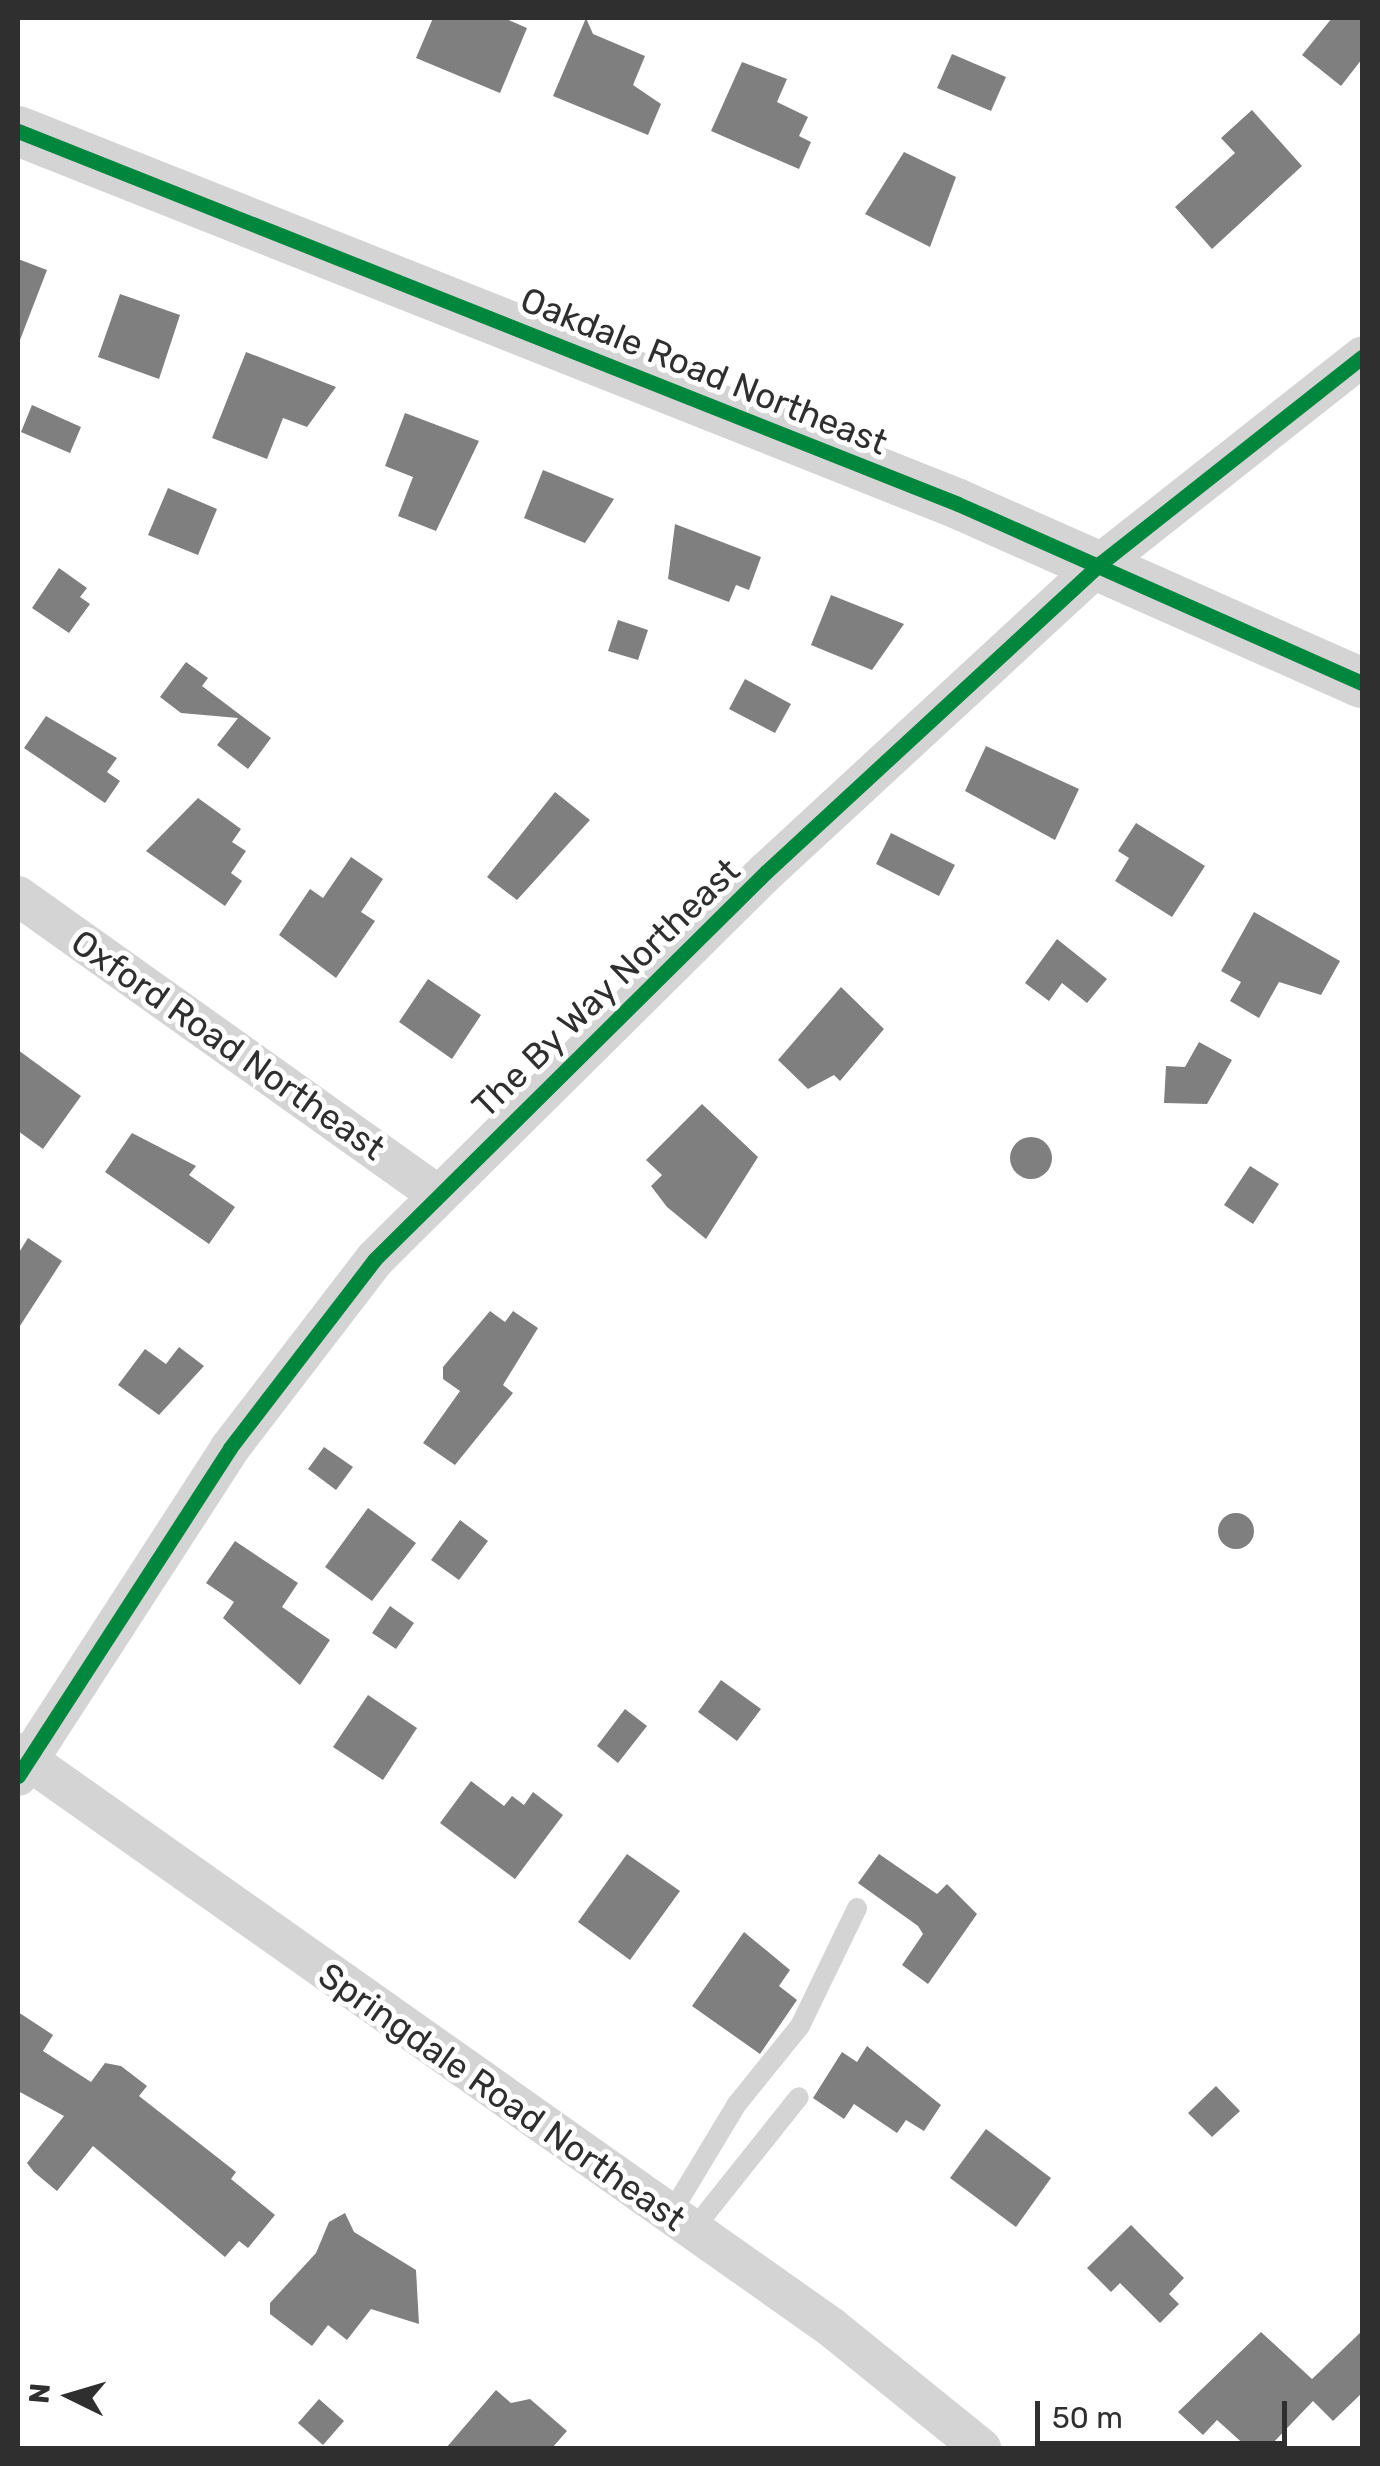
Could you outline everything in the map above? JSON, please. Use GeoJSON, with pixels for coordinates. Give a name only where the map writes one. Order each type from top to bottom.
{"type":"FeatureCollection","features":[{"type":"Feature","properties":{"kind":"street","name":"Oakdale Road Northeast"},"geometry":{"type":"LineString","coordinates":[[18,131],[1101,563],[1362,683]]}},
{"type":"Feature","properties":{"kind":"street","name":"The By Way Northeast"},"geometry":{"type":"LineString","coordinates":[[21,1763],[280,1379],[438,1195],[766,872],[1101,563],[1362,357]]}},
{"type":"Feature","properties":{"kind":"street","name":"Oxford Road Northeast"},"geometry":{"type":"LineString","coordinates":[[18,896],[438,1195]]}},
{"type":"Feature","properties":{"kind":"street","name":"Springdale Road Northeast"},"geometry":{"type":"LineString","coordinates":[[21,1763],[924,2396],[981,2448]]}},
{"type":"Feature","properties":{"kind":"lane"},"geometry":{"type":"LineString","coordinates":[[681,2223],[737,2104],[800,2026],[857,1908]]}},
{"type":"Feature","properties":{"kind":"lane"},"geometry":{"type":"LineString","coordinates":[[681,2223],[798,2098]]}},
{"type":"Feature","properties":{"kind":"building"},"geometry":{"type":"Polygon","coordinates":[[[433,18],[504,18],[527,28],[500,93],[416,58],[433,18]]]}},
{"type":"Feature","properties":{"kind":"building"},"geometry":{"type":"Polygon","coordinates":[[[586,18],[593,34],[645,56],[633,85],[661,104],[648,135],[553,96],[586,18]]]}},
{"type":"Feature","properties":{"kind":"building"},"geometry":{"type":"Polygon","coordinates":[[[1332,18],[1362,18],[1362,59],[1341,86],[1302,55],[1332,18]]]}},
{"type":"Feature","properties":{"kind":"building"},"geometry":{"type":"Polygon","coordinates":[[[952,54],[1006,77],[991,111],[937,88],[952,54]]]}},
{"type":"Feature","properties":{"kind":"building"},"geometry":{"type":"Polygon","coordinates":[[[742,62],[787,79],[777,102],[808,117],[799,136],[811,142],[799,169],[711,131],[742,62]]]}},
{"type":"Feature","properties":{"kind":"building"},"geometry":{"type":"Polygon","coordinates":[[[1252,110],[1302,166],[1212,249],[1175,207],[1235,153],[1221,138],[1252,110]]]}},
{"type":"Feature","properties":{"kind":"building"},"geometry":{"type":"Polygon","coordinates":[[[904,152],[956,177],[930,247],[865,214],[904,152]]]}},
{"type":"Feature","properties":{"kind":"building"},"geometry":{"type":"Polygon","coordinates":[[[18,259],[47,270],[20,340],[18,340],[18,259]]]}},
{"type":"Feature","properties":{"kind":"building"},"geometry":{"type":"Polygon","coordinates":[[[120,294],[180,315],[159,379],[98,357],[120,294]]]}},
{"type":"Feature","properties":{"kind":"building"},"geometry":{"type":"Polygon","coordinates":[[[246,352],[336,387],[307,427],[283,418],[267,459],[212,438],[246,352]]]}},
{"type":"Feature","properties":{"kind":"building"},"geometry":{"type":"Polygon","coordinates":[[[32,405],[81,427],[70,453],[21,432],[32,405]]]}},
{"type":"Feature","properties":{"kind":"building"},"geometry":{"type":"Polygon","coordinates":[[[405,413],[479,441],[436,531],[398,516],[413,477],[385,466],[405,413]]]}},
{"type":"Feature","properties":{"kind":"building"},"geometry":{"type":"Polygon","coordinates":[[[543,470],[614,499],[585,543],[524,518],[543,470]]]}},
{"type":"Feature","properties":{"kind":"building"},"geometry":{"type":"Polygon","coordinates":[[[168,488],[217,509],[198,555],[148,535],[168,488]]]}},
{"type":"Feature","properties":{"kind":"building"},"geometry":{"type":"Polygon","coordinates":[[[675,524],[761,557],[749,590],[736,585],[729,602],[668,579],[675,524]]]}},
{"type":"Feature","properties":{"kind":"building"},"geometry":{"type":"Polygon","coordinates":[[[59,568],[87,588],[80,597],[90,604],[69,633],[32,608],[59,568]]]}},
{"type":"Feature","properties":{"kind":"building"},"geometry":{"type":"Polygon","coordinates":[[[831,595],[904,624],[872,670],[811,645],[831,595]]]}},
{"type":"Feature","properties":{"kind":"building"},"geometry":{"type":"Polygon","coordinates":[[[618,620],[648,630],[638,660],[608,651],[618,620]]]}},
{"type":"Feature","properties":{"kind":"building"},"geometry":{"type":"Polygon","coordinates":[[[186,662],[208,678],[202,686],[271,738],[248,769],[217,745],[238,718],[181,713],[160,697],[186,662]]]}},
{"type":"Feature","properties":{"kind":"building"},"geometry":{"type":"Polygon","coordinates":[[[745,679],[791,704],[775,733],[729,709],[745,679]]]}},
{"type":"Feature","properties":{"kind":"building"},"geometry":{"type":"Polygon","coordinates":[[[46,716],[117,758],[107,772],[120,781],[105,803],[24,748],[46,716]]]}},
{"type":"Feature","properties":{"kind":"building"},"geometry":{"type":"Polygon","coordinates":[[[986,746],[1079,789],[1055,840],[965,791],[986,746]]]}},
{"type":"Feature","properties":{"kind":"building"},"geometry":{"type":"Polygon","coordinates":[[[555,792],[590,820],[517,900],[487,877],[555,792]]]}},
{"type":"Feature","properties":{"kind":"building"},"geometry":{"type":"Polygon","coordinates":[[[198,798],[241,829],[232,842],[246,851],[231,873],[242,881],[225,906],[146,851],[198,798]]]}},
{"type":"Feature","properties":{"kind":"building"},"geometry":{"type":"Polygon","coordinates":[[[1136,823],[1205,866],[1172,917],[1115,881],[1129,858],[1118,851],[1136,823]]]}},
{"type":"Feature","properties":{"kind":"building"},"geometry":{"type":"Polygon","coordinates":[[[891,833],[955,865],[939,896],[876,864],[891,833]]]}},
{"type":"Feature","properties":{"kind":"building"},"geometry":{"type":"Polygon","coordinates":[[[351,857],[383,879],[361,912],[375,921],[336,978],[279,935],[310,889],[323,898],[351,857]]]}},
{"type":"Feature","properties":{"kind":"building"},"geometry":{"type":"Polygon","coordinates":[[[1254,912],[1340,961],[1321,995],[1279,982],[1259,1018],[1230,1001],[1241,982],[1221,971],[1254,912]]]}},
{"type":"Feature","properties":{"kind":"building"},"geometry":{"type":"Polygon","coordinates":[[[1057,939],[1107,979],[1087,1003],[1062,983],[1049,1001],[1025,983],[1057,939]]]}},
{"type":"Feature","properties":{"kind":"building"},"geometry":{"type":"Polygon","coordinates":[[[428,979],[481,1015],[452,1059],[399,1022],[428,979]]]}},
{"type":"Feature","properties":{"kind":"building"},"geometry":{"type":"Polygon","coordinates":[[[841,987],[884,1029],[840,1081],[834,1075],[808,1089],[778,1060],[841,987]]]}},
{"type":"Feature","properties":{"kind":"building"},"geometry":{"type":"Polygon","coordinates":[[[1199,1042],[1232,1060],[1207,1104],[1164,1103],[1166,1066],[1185,1067],[1199,1042]]]}},
{"type":"Feature","properties":{"kind":"building"},"geometry":{"type":"Polygon","coordinates":[[[18,1050],[81,1096],[43,1149],[18,1131],[18,1050]]]}},
{"type":"Feature","properties":{"kind":"building"},"geometry":{"type":"Polygon","coordinates":[[[702,1104],[758,1157],[706,1239],[667,1207],[651,1186],[662,1175],[646,1160],[702,1104]]]}},
{"type":"Feature","properties":{"kind":"building"},"geometry":{"type":"Polygon","coordinates":[[[132,1133],[196,1166],[189,1175],[235,1207],[209,1244],[105,1172],[132,1133]]]}},
{"type":"Feature","properties":{"kind":"building"},"geometry":{"type":"Polygon","coordinates":[[[1031,1137],[1046,1143],[1052,1158],[1046,1173],[1031,1179],[1016,1173],[1010,1158],[1016,1143],[1031,1137]]]}},
{"type":"Feature","properties":{"kind":"building"},"geometry":{"type":"Polygon","coordinates":[[[1250,1166],[1279,1184],[1253,1224],[1224,1205],[1250,1166]]]}},
{"type":"Feature","properties":{"kind":"building"},"geometry":{"type":"Polygon","coordinates":[[[28,1238],[62,1261],[18,1329],[18,1254],[28,1238]]]}},
{"type":"Feature","properties":{"kind":"building"},"geometry":{"type":"Polygon","coordinates":[[[490,1311],[505,1322],[513,1311],[538,1328],[503,1385],[513,1393],[455,1465],[423,1443],[460,1391],[443,1379],[443,1367],[490,1311]]]}},
{"type":"Feature","properties":{"kind":"building"},"geometry":{"type":"Polygon","coordinates":[[[179,1347],[204,1366],[159,1415],[118,1385],[145,1349],[166,1364],[179,1347]]]}},
{"type":"Feature","properties":{"kind":"building"},"geometry":{"type":"Polygon","coordinates":[[[324,1447],[353,1467],[336,1490],[308,1469],[324,1447]]]}},
{"type":"Feature","properties":{"kind":"building"},"geometry":{"type":"Polygon","coordinates":[[[368,1508],[416,1543],[372,1601],[325,1567],[368,1508]]]}},
{"type":"Feature","properties":{"kind":"building"},"geometry":{"type":"Polygon","coordinates":[[[1236,1513],[1249,1518],[1254,1531],[1249,1544],[1236,1549],[1223,1544],[1218,1531],[1223,1518],[1236,1513]]]}},
{"type":"Feature","properties":{"kind":"building"},"geometry":{"type":"Polygon","coordinates":[[[460,1520],[488,1541],[459,1580],[431,1560],[460,1520]]]}},
{"type":"Feature","properties":{"kind":"building"},"geometry":{"type":"Polygon","coordinates":[[[235,1541],[298,1583],[282,1607],[330,1640],[300,1685],[223,1618],[234,1602],[206,1583],[235,1541]]]}},
{"type":"Feature","properties":{"kind":"building"},"geometry":{"type":"Polygon","coordinates":[[[390,1606],[414,1623],[396,1649],[372,1633],[390,1606]]]}},
{"type":"Feature","properties":{"kind":"building"},"geometry":{"type":"Polygon","coordinates":[[[721,1680],[761,1709],[737,1741],[698,1712],[721,1680]]]}},
{"type":"Feature","properties":{"kind":"building"},"geometry":{"type":"Polygon","coordinates":[[[368,1695],[417,1728],[383,1780],[333,1747],[368,1695]]]}},
{"type":"Feature","properties":{"kind":"building"},"geometry":{"type":"Polygon","coordinates":[[[625,1709],[647,1726],[618,1763],[597,1746],[625,1709]]]}},
{"type":"Feature","properties":{"kind":"building"},"geometry":{"type":"Polygon","coordinates":[[[471,1781],[504,1806],[512,1796],[524,1805],[533,1792],[563,1815],[515,1879],[440,1823],[471,1781]]]}},
{"type":"Feature","properties":{"kind":"building"},"geometry":{"type":"Polygon","coordinates":[[[627,1854],[680,1891],[630,1960],[578,1922],[627,1854]]]}},
{"type":"Feature","properties":{"kind":"building"},"geometry":{"type":"Polygon","coordinates":[[[879,1854],[937,1894],[947,1884],[977,1914],[928,1984],[902,1965],[923,1934],[918,1926],[858,1883],[879,1854]]]}},
{"type":"Feature","properties":{"kind":"building"},"geometry":{"type":"Polygon","coordinates":[[[744,1932],[790,1970],[779,1986],[797,2000],[760,2054],[692,2006],[744,1932]]]}},
{"type":"Feature","properties":{"kind":"building"},"geometry":{"type":"Polygon","coordinates":[[[18,2012],[53,2035],[43,2051],[91,2082],[105,2063],[121,2066],[147,2086],[139,2096],[236,2172],[231,2179],[275,2215],[248,2248],[239,2241],[225,2257],[93,2146],[57,2191],[34,2172],[27,2163],[64,2116],[18,2091],[18,2012]]]}},
{"type":"Feature","properties":{"kind":"building"},"geometry":{"type":"Polygon","coordinates":[[[867,2046],[941,2105],[924,2131],[906,2120],[897,2133],[854,2104],[844,2119],[813,2098],[842,2052],[857,2062],[867,2046]]]}},
{"type":"Feature","properties":{"kind":"building"},"geometry":{"type":"Polygon","coordinates":[[[1216,2086],[1240,2111],[1212,2137],[1188,2113],[1216,2086]]]}},
{"type":"Feature","properties":{"kind":"building"},"geometry":{"type":"Polygon","coordinates":[[[986,2129],[1051,2178],[1016,2227],[950,2178],[986,2129]]]}},
{"type":"Feature","properties":{"kind":"building"},"geometry":{"type":"Polygon","coordinates":[[[345,2213],[354,2232],[416,2270],[419,2324],[371,2309],[347,2340],[328,2325],[312,2346],[270,2314],[270,2303],[316,2253],[329,2222],[345,2213]]]}},
{"type":"Feature","properties":{"kind":"building"},"geometry":{"type":"Polygon","coordinates":[[[1131,2225],[1184,2278],[1169,2294],[1179,2304],[1160,2323],[1120,2283],[1111,2292],[1087,2268],[1131,2225]]]}},
{"type":"Feature","properties":{"kind":"building"},"geometry":{"type":"Polygon","coordinates":[[[1362,2331],[1362,2393],[1333,2421],[1313,2401],[1268,2448],[1248,2448],[1217,2420],[1203,2435],[1178,2412],[1261,2332],[1312,2379],[1362,2331]]]}},
{"type":"Feature","properties":{"kind":"building"},"geometry":{"type":"Polygon","coordinates":[[[496,2390],[511,2403],[530,2399],[567,2431],[552,2448],[446,2448],[496,2390]]]}},
{"type":"Feature","properties":{"kind":"building"},"geometry":{"type":"Polygon","coordinates":[[[319,2399],[344,2421],[323,2445],[298,2423],[319,2399]]]}},
{"type":"Feature","properties":{"kind":"cycle path"},"geometry":{"type":"LineString","coordinates":[[18,131],[958,504],[1362,683]]}},
{"type":"Feature","properties":{"kind":"cycle path"},"geometry":{"type":"LineString","coordinates":[[18,1776],[230,1448],[375,1259],[766,872],[1101,563],[1362,357]]}}]}
